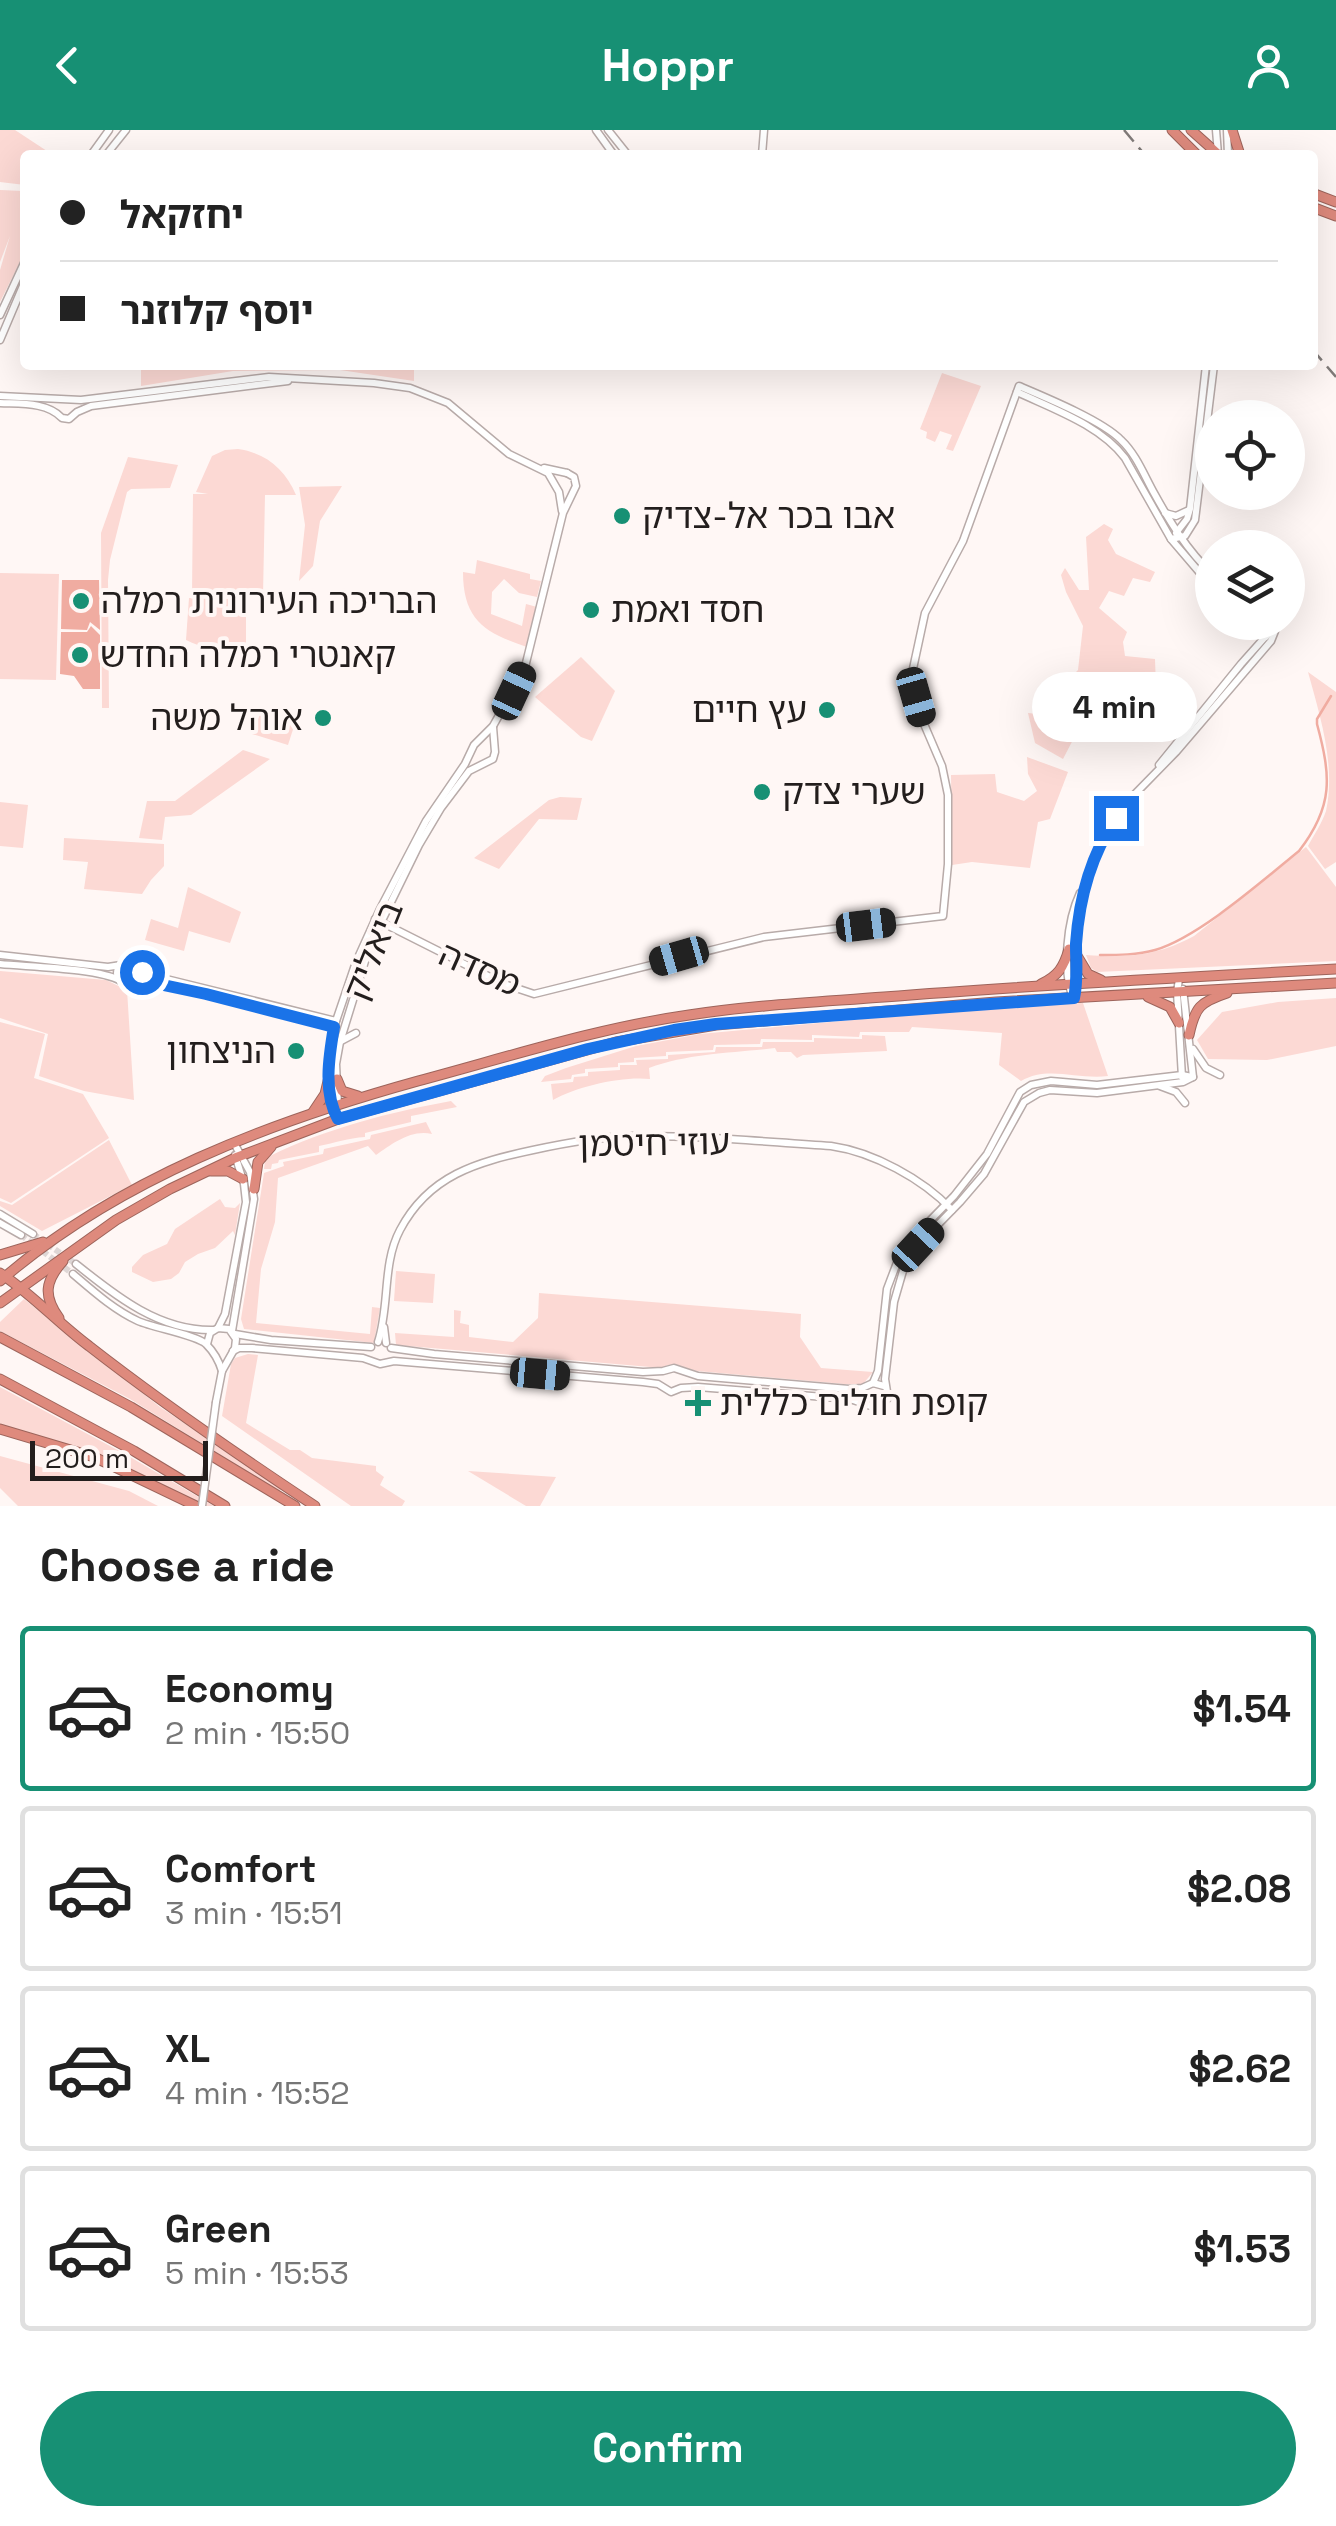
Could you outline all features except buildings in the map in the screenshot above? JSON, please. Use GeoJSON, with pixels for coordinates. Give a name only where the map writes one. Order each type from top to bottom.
{"type":"FeatureCollection","features":[{"type":"Feature","properties":{"kind":"highway"},"geometry":{"type":"LineString","coordinates":[[1172,130],[1190,150]]}},
{"type":"Feature","properties":{"kind":"highway"},"geometry":{"type":"LineString","coordinates":[[1192,130],[1213,150]]}},
{"type":"Feature","properties":{"kind":"highway"},"geometry":{"type":"LineString","coordinates":[[1035,986],[1059,973],[1072,951],[1094,978],[1124,982]]}},
{"type":"Feature","properties":{"kind":"highway"},"geometry":{"type":"LineString","coordinates":[[315,1506],[225,1446],[2,1278],[56,1238],[144,1186],[234,1143],[366,1096],[594,1034],[688,1015],[1035,986],[1336,969]]}},
{"type":"Feature","properties":{"kind":"highway"},"geometry":{"type":"LineString","coordinates":[[0,1303],[78,1244],[143,1203],[239,1156],[338,1119],[588,1049],[716,1024],[1336,984]]}},
{"type":"Feature","properties":{"kind":"highway"},"geometry":{"type":"LineString","coordinates":[[1189,1038],[1193,1017],[1202,1003],[1237,989]]}},
{"type":"Feature","properties":{"kind":"highway"},"geometry":{"type":"LineString","coordinates":[[1136,995],[1165,1002],[1179,1023]]}},
{"type":"Feature","properties":{"kind":"highway"},"geometry":{"type":"LineString","coordinates":[[311,1114],[333,1078],[349,1095],[366,1096]]}},
{"type":"Feature","properties":{"kind":"highway"},"geometry":{"type":"LineString","coordinates":[[254,1189],[259,1158],[280,1139]]}},
{"type":"Feature","properties":{"kind":"highway"},"geometry":{"type":"LineString","coordinates":[[204,1172],[228,1171],[242,1180]]}},
{"type":"Feature","properties":{"kind":"highway"},"geometry":{"type":"LineString","coordinates":[[0,1255],[56,1238]]}},
{"type":"Feature","properties":{"kind":"highway"},"geometry":{"type":"LineString","coordinates":[[70,1332],[53,1308],[47,1287],[53,1272],[78,1244]]}},
{"type":"Feature","properties":{"kind":"highway"},"geometry":{"type":"LineString","coordinates":[[0,1337],[131,1407],[295,1506]]}},
{"type":"Feature","properties":{"kind":"highway"},"geometry":{"type":"LineString","coordinates":[[0,1379],[134,1451],[225,1506]]}},
{"type":"Feature","properties":{"kind":"highway"},"geometry":{"type":"LineString","coordinates":[[0,1429],[94,1457],[198,1506]]}},
{"type":"Feature","properties":{"kind":"street"},"geometry":{"type":"LineString","coordinates":[[110,150],[126,130]]}},
{"type":"Feature","properties":{"kind":"street"},"geometry":{"type":"LineString","coordinates":[[608,130],[624,150]]}},
{"type":"Feature","properties":{"kind":"street"},"geometry":{"type":"LineString","coordinates":[[0,315],[20,273]]}},
{"type":"Feature","properties":{"kind":"street"},"geometry":{"type":"LineString","coordinates":[[0,340],[20,293]]}},
{"type":"Feature","properties":{"kind":"street"},"geometry":{"type":"LineString","coordinates":[[1179,535],[1190,509],[1207,370]]}},
{"type":"Feature","properties":{"kind":"street"},"geometry":{"type":"LineString","coordinates":[[1195,553],[1190,530],[1196,514],[1208,370]]}},
{"type":"Feature","properties":{"kind":"street"},"geometry":{"type":"LineString","coordinates":[[0,397],[90,400],[256,378],[404,387],[458,410],[509,454],[548,473],[564,494],[573,492]]}},
{"type":"Feature","properties":{"kind":"street"},"geometry":{"type":"LineString","coordinates":[[0,397],[44,407],[69,420],[77,412],[97,405],[245,385],[330,380]]}},
{"type":"Feature","properties":{"kind":"street"},"geometry":{"type":"LineString","coordinates":[[1018,389],[1116,435],[1132,452],[1165,513],[1195,557]]}},
{"type":"Feature","properties":{"kind":"street"},"geometry":{"type":"LineString","coordinates":[[1018,389],[1096,432],[1115,447],[1171,539],[1195,568]]}},
{"type":"Feature","properties":{"kind":"street","name":"מסדה"},"geometry":{"type":"LineString","coordinates":[[378,921],[504,984],[534,994],[764,937],[943,916],[948,795],[942,766],[911,678],[925,613],[963,541],[1018,389]]}},
{"type":"Feature","properties":{"kind":"street"},"geometry":{"type":"LineString","coordinates":[[68,399],[77,406],[77,412]]}},
{"type":"Feature","properties":{"kind":"street"},"geometry":{"type":"LineString","coordinates":[[57,412],[57,405],[68,399]]}},
{"type":"Feature","properties":{"kind":"street"},"geometry":{"type":"LineString","coordinates":[[493,726],[493,759],[480,764],[472,753],[474,745],[493,726],[524,671],[562,518],[577,483],[567,473],[532,466]]}},
{"type":"Feature","properties":{"kind":"street"},"geometry":{"type":"LineString","coordinates":[[562,518],[558,476],[567,473]]}},
{"type":"Feature","properties":{"kind":"street"},"geometry":{"type":"LineString","coordinates":[[1165,513],[1178,516],[1190,509]]}},
{"type":"Feature","properties":{"kind":"street"},"geometry":{"type":"LineString","coordinates":[[1171,539],[1190,530]]}},
{"type":"Feature","properties":{"kind":"street"},"geometry":{"type":"LineString","coordinates":[[1074,998],[1072,914],[1111,825],[1186,730],[1267,640]]}},
{"type":"Feature","properties":{"kind":"street"},"geometry":{"type":"LineString","coordinates":[[479,741],[493,745]]}},
{"type":"Feature","properties":{"kind":"street","name":"ביאליק"},"geometry":{"type":"LineString","coordinates":[[378,921],[426,821],[472,753]]}},
{"type":"Feature","properties":{"kind":"street","name":"ביאליק"},"geometry":{"type":"LineString","coordinates":[[338,1119],[330,1048],[356,962],[431,824],[465,775],[480,764]]}},
{"type":"Feature","properties":{"kind":"street"},"geometry":{"type":"LineString","coordinates":[[0,955],[108,967],[130,964],[150,975],[338,1026]]}},
{"type":"Feature","properties":{"kind":"street"},"geometry":{"type":"LineString","coordinates":[[0,964],[149,982],[338,1026]]}},
{"type":"Feature","properties":{"kind":"street"},"geometry":{"type":"LineString","coordinates":[[121,965],[117,973],[121,980]]}},
{"type":"Feature","properties":{"kind":"street"},"geometry":{"type":"LineString","coordinates":[[131,982],[137,975],[136,968]]}},
{"type":"Feature","properties":{"kind":"street"},"geometry":{"type":"LineString","coordinates":[[1179,978],[1182,1079]]}},
{"type":"Feature","properties":{"kind":"street"},"geometry":{"type":"LineString","coordinates":[[215,1355],[224,1356],[245,1348],[372,1360],[380,1364],[388,1361],[653,1383],[674,1392],[698,1387],[849,1399],[876,1408],[888,1398],[884,1386],[900,1277],[911,1254],[987,1154],[1016,1098],[1026,1088],[1051,1081],[1097,1085],[1193,1077],[1180,992]]}},
{"type":"Feature","properties":{"kind":"street","name":"ביאליק"},"geometry":{"type":"LineString","coordinates":[[333,1078],[340,1042],[338,1026]]}},
{"type":"Feature","properties":{"kind":"street"},"geometry":{"type":"LineString","coordinates":[[340,1042],[356,1034]]}},
{"type":"Feature","properties":{"kind":"street"},"geometry":{"type":"LineString","coordinates":[[1189,1038],[1201,1063],[1220,1075]]}},
{"type":"Feature","properties":{"kind":"street"},"geometry":{"type":"LineString","coordinates":[[1160,1082],[1181,1058]]}},
{"type":"Feature","properties":{"kind":"street"},"geometry":{"type":"LineString","coordinates":[[1160,1082],[1185,1102]]}},
{"type":"Feature","properties":{"kind":"street","name":"עוזי חיטמן"},"geometry":{"type":"LineString","coordinates":[[381,1345],[391,1254],[412,1212],[454,1174],[478,1163],[527,1151],[630,1136],[831,1146],[881,1160],[949,1207]]}},
{"type":"Feature","properties":{"kind":"street"},"geometry":{"type":"LineString","coordinates":[[198,1506],[222,1371],[236,1343],[234,1333],[253,1208],[250,1172],[234,1143]]}},
{"type":"Feature","properties":{"kind":"street"},"geometry":{"type":"LineString","coordinates":[[207,1345],[208,1336],[225,1314],[244,1212],[246,1194],[239,1156]]}},
{"type":"Feature","properties":{"kind":"street"},"geometry":{"type":"LineString","coordinates":[[865,1403],[863,1396],[878,1371],[892,1274],[904,1250],[949,1207]]}},
{"type":"Feature","properties":{"kind":"street"},"geometry":{"type":"LineString","coordinates":[[0,1214],[33,1234]]}},
{"type":"Feature","properties":{"kind":"street"},"geometry":{"type":"LineString","coordinates":[[0,1224],[21,1235]]}},
{"type":"Feature","properties":{"kind":"street"},"geometry":{"type":"LineString","coordinates":[[76,1264],[146,1314],[184,1326],[226,1328],[271,1340],[381,1345],[434,1354],[644,1372],[674,1368],[698,1376],[833,1388],[884,1386]]}},
{"type":"Feature","properties":{"kind":"street"},"geometry":{"type":"LineString","coordinates":[[73,1274],[135,1320],[207,1345],[222,1371]]}},
{"type":"Feature","properties":{"kind":"street"},"geometry":{"type":"LineString","coordinates":[[372,1360],[370,1352],[381,1345]]}},
{"type":"Feature","properties":{"kind":"street"},"geometry":{"type":"LineString","coordinates":[[381,1345],[392,1355],[388,1361]]}},
{"type":"Feature","properties":{"kind":"street"},"geometry":{"type":"LineString","coordinates":[[663,1371],[663,1388]]}},
{"type":"Feature","properties":{"kind":"street"},"geometry":{"type":"LineString","coordinates":[[681,1372],[681,1388]]}},
{"type":"Feature","properties":{"kind":"shaded area"},"geometry":{"type":"Polygon","coordinates":[[[0,130],[15,130],[45,150],[20,150],[20,184],[0,182],[0,130]]]}},
{"type":"Feature","properties":{"kind":"shaded area"},"geometry":{"type":"Polygon","coordinates":[[[0,190],[20,191],[20,262],[0,302],[0,270],[10,236],[0,262],[0,190]]]}},
{"type":"Feature","properties":{"kind":"shaded area"},"geometry":{"type":"Polygon","coordinates":[[[141,370],[340,370],[233,371],[141,386],[141,370]]]}},
{"type":"Feature","properties":{"kind":"shaded area"},"geometry":{"type":"Polygon","coordinates":[[[340,370],[414,370],[414,381],[340,370]]]}},
{"type":"Feature","properties":{"kind":"shaded area"},"geometry":{"type":"Polygon","coordinates":[[[942,373],[981,386],[953,451],[946,449],[952,435],[940,431],[935,442],[920,429],[942,373]]]}},
{"type":"Feature","properties":{"kind":"shaded area"},"geometry":{"type":"Polygon","coordinates":[[[238,449],[273,464],[296,495],[265,495],[263,596],[192,595],[193,494],[208,494],[196,492],[212,456],[238,449]]]}},
{"type":"Feature","properties":{"kind":"shaded area"},"geometry":{"type":"Polygon","coordinates":[[[128,457],[178,465],[170,488],[127,492],[110,560],[109,708],[102,708],[101,533],[128,457]]]}},
{"type":"Feature","properties":{"kind":"shaded area"},"geometry":{"type":"Polygon","coordinates":[[[342,486],[320,521],[313,566],[299,581],[305,525],[299,487],[342,486]]]}},
{"type":"Feature","properties":{"kind":"shaded area"},"geometry":{"type":"Polygon","coordinates":[[[1104,524],[1113,529],[1108,540],[1116,554],[1155,572],[1150,582],[1133,578],[1124,596],[1109,591],[1099,608],[1127,632],[1123,642],[1125,656],[1155,659],[1156,687],[1102,684],[1063,759],[1035,743],[1028,713],[1058,716],[1067,696],[1067,681],[1078,670],[1083,626],[1061,575],[1065,568],[1079,590],[1089,590],[1086,537],[1104,524]]]}},
{"type":"Feature","properties":{"kind":"shaded area"},"geometry":{"type":"Polygon","coordinates":[[[477,560],[530,574],[530,579],[541,581],[537,597],[519,593],[504,579],[492,592],[491,614],[522,626],[526,604],[537,607],[527,647],[488,630],[472,613],[463,572],[475,574],[477,560]]]}},
{"type":"Feature","properties":{"kind":"shaded area"},"geometry":{"type":"Polygon","coordinates":[[[0,573],[59,574],[56,680],[0,679],[0,573]]]}},
{"type":"Feature","properties":{"kind":"shaded area","name":"הבריכה העירונית רמלה"},"geometry":{"type":"Polygon","coordinates":[[[62,580],[99,580],[100,630],[90,622],[87,630],[61,629],[62,580]]]}},
{"type":"Feature","properties":{"kind":"shaded area"},"geometry":{"type":"Polygon","coordinates":[[[189,598],[246,599],[246,650],[216,650],[186,640],[189,598]]]}},
{"type":"Feature","properties":{"kind":"shaded area","name":"קאנטרי רמלה החדש"},"geometry":{"type":"Polygon","coordinates":[[[91,626],[100,635],[100,689],[83,689],[74,676],[60,674],[61,632],[87,632],[91,626]]]}},
{"type":"Feature","properties":{"kind":"shaded area"},"geometry":{"type":"Polygon","coordinates":[[[581,657],[615,691],[592,741],[581,737],[535,697],[581,657]]]}},
{"type":"Feature","properties":{"kind":"shaded area"},"geometry":{"type":"Polygon","coordinates":[[[1308,672],[1336,692],[1336,862],[1325,869],[1308,846],[1326,811],[1329,776],[1325,741],[1308,672]]]}},
{"type":"Feature","properties":{"kind":"shaded area"},"geometry":{"type":"Polygon","coordinates":[[[263,707],[296,720],[288,745],[252,734],[263,707]]]}},
{"type":"Feature","properties":{"kind":"shaded area"},"geometry":{"type":"Polygon","coordinates":[[[243,750],[270,759],[191,815],[165,817],[162,840],[139,838],[147,801],[175,801],[243,750]]]}},
{"type":"Feature","properties":{"kind":"shaded area"},"geometry":{"type":"Polygon","coordinates":[[[1027,757],[1068,772],[1050,819],[1038,822],[1030,868],[972,862],[952,865],[951,775],[995,774],[997,792],[1024,801],[1037,791],[1028,774],[1027,757]]]}},
{"type":"Feature","properties":{"kind":"shaded area"},"geometry":{"type":"Polygon","coordinates":[[[582,798],[577,820],[539,819],[499,869],[474,858],[549,800],[582,798]]]}},
{"type":"Feature","properties":{"kind":"shaded area"},"geometry":{"type":"Polygon","coordinates":[[[0,802],[28,805],[23,848],[0,846],[0,802]]]}},
{"type":"Feature","properties":{"kind":"shaded area"},"geometry":{"type":"Polygon","coordinates":[[[64,838],[164,844],[164,866],[142,894],[84,889],[88,862],[63,860],[64,838]]]}},
{"type":"Feature","properties":{"kind":"shaded area"},"geometry":{"type":"Polygon","coordinates":[[[1306,847],[1336,887],[1336,961],[1097,972],[1091,968],[1086,955],[1142,954],[1194,936],[1306,847]]]}},
{"type":"Feature","properties":{"kind":"shaded area"},"geometry":{"type":"Polygon","coordinates":[[[188,887],[241,912],[230,943],[189,931],[184,951],[145,940],[151,919],[178,928],[188,887]]]}},
{"type":"Feature","properties":{"kind":"shaded area"},"geometry":{"type":"Polygon","coordinates":[[[0,971],[106,980],[127,990],[134,1100],[84,1091],[39,1076],[48,1034],[0,1018],[0,971]]]}},
{"type":"Feature","properties":{"kind":"shaded area"},"geometry":{"type":"Polygon","coordinates":[[[1336,998],[1336,1046],[1267,1060],[1208,1059],[1197,1040],[1222,1012],[1278,1002],[1336,998]]]}},
{"type":"Feature","properties":{"kind":"shaded area"},"geometry":{"type":"Polygon","coordinates":[[[1083,1003],[1108,1076],[1052,1073],[1021,1081],[999,1065],[1002,1033],[912,1027],[909,1032],[860,1032],[859,1037],[812,1035],[812,1040],[761,1039],[760,1044],[666,1052],[666,1056],[618,1063],[618,1067],[585,1069],[585,1073],[572,1075],[571,1079],[541,1082],[545,1076],[566,1068],[636,1046],[700,1034],[1004,1006],[1083,1003]]]}},
{"type":"Feature","properties":{"kind":"shaded area"},"geometry":{"type":"Polygon","coordinates":[[[0,1022],[45,1034],[34,1078],[83,1094],[109,1138],[11,1203],[0,1198],[0,1022]]]}},
{"type":"Feature","properties":{"kind":"shaded area"},"geometry":{"type":"Polygon","coordinates":[[[862,1035],[885,1036],[887,1051],[797,1058],[775,1048],[696,1056],[649,1068],[650,1079],[600,1083],[553,1100],[551,1084],[573,1082],[574,1077],[588,1076],[588,1072],[620,1070],[620,1065],[637,1065],[636,1060],[715,1052],[716,1047],[762,1047],[763,1042],[814,1042],[814,1038],[862,1039],[862,1035]]]}},
{"type":"Feature","properties":{"kind":"shaded area"},"geometry":{"type":"Polygon","coordinates":[[[451,1101],[457,1107],[411,1116],[411,1122],[319,1146],[319,1152],[279,1160],[271,1169],[264,1169],[270,1156],[335,1130],[451,1101]]]}},
{"type":"Feature","properties":{"kind":"shaded area"},"geometry":{"type":"Polygon","coordinates":[[[426,1122],[432,1134],[409,1136],[376,1155],[368,1146],[278,1178],[275,1222],[261,1269],[256,1323],[370,1334],[372,1307],[380,1308],[374,1343],[244,1329],[241,1319],[264,1173],[284,1166],[283,1162],[323,1154],[324,1149],[426,1122]]]}},
{"type":"Feature","properties":{"kind":"shaded area"},"geometry":{"type":"Polygon","coordinates":[[[109,1140],[132,1185],[42,1231],[0,1206],[0,1201],[12,1205],[109,1140]]]}},
{"type":"Feature","properties":{"kind":"shaded area"},"geometry":{"type":"Polygon","coordinates":[[[220,1199],[225,1207],[235,1208],[240,1203],[235,1235],[233,1231],[215,1248],[185,1262],[171,1279],[153,1282],[132,1272],[143,1255],[167,1244],[175,1229],[220,1199]]]}},
{"type":"Feature","properties":{"kind":"shaded area"},"geometry":{"type":"Polygon","coordinates":[[[396,1271],[435,1274],[433,1303],[394,1301],[396,1271]]]}},
{"type":"Feature","properties":{"kind":"shaded area"},"geometry":{"type":"Polygon","coordinates":[[[539,1293],[801,1314],[800,1337],[821,1368],[873,1372],[863,1384],[855,1385],[686,1370],[674,1364],[662,1368],[396,1345],[395,1333],[454,1337],[454,1310],[461,1311],[460,1323],[469,1325],[469,1337],[513,1342],[538,1318],[539,1293]]]}},
{"type":"Feature","properties":{"kind":"shaded area"},"geometry":{"type":"Polygon","coordinates":[[[24,1299],[160,1407],[282,1488],[279,1491],[130,1399],[0,1331],[0,1322],[24,1299]]]}},
{"type":"Feature","properties":{"kind":"shaded area"},"geometry":{"type":"Polygon","coordinates":[[[258,1355],[246,1423],[290,1450],[300,1450],[312,1458],[376,1466],[384,1477],[380,1485],[405,1501],[402,1506],[351,1506],[222,1416],[231,1364],[235,1358],[258,1355]]]}},
{"type":"Feature","properties":{"kind":"shaded area"},"geometry":{"type":"Polygon","coordinates":[[[0,1387],[214,1506],[205,1506],[110,1460],[0,1425],[0,1387]]]}},
{"type":"Feature","properties":{"kind":"shaded area"},"geometry":{"type":"Polygon","coordinates":[[[0,1456],[129,1491],[158,1506],[18,1506],[0,1488],[0,1456]]]}},
{"type":"Feature","properties":{"kind":"shaded area"},"geometry":{"type":"Polygon","coordinates":[[[468,1471],[556,1477],[540,1506],[526,1506],[468,1471]]]}},
{"type":"Feature","properties":{"kind":"waterway"},"geometry":{"type":"LineString","coordinates":[[1100,955],[1141,953],[1172,943],[1230,907],[1299,851],[1324,805],[1327,775],[1317,719],[1331,696]]}},
{"type":"Feature","properties":{"kind":"tunnel"},"geometry":{"type":"LineString","coordinates":[[33,1234],[76,1264]]}},
{"type":"Feature","properties":{"kind":"tunnel"},"geometry":{"type":"LineString","coordinates":[[21,1235],[73,1274]]}},
{"type":"Feature","properties":{"kind":"railway"},"geometry":{"type":"LineString","coordinates":[[1124,130],[1141,150]]}},
{"type":"Feature","properties":{"kind":"railway"},"geometry":{"type":"LineString","coordinates":[[1318,356],[1336,377]]}},
{"type":"Feature","properties":{"kind":"place","name":"אבו בכר אל-צדיק"},"geometry":{"type":"Point","coordinates":[622,516]}},
{"type":"Feature","properties":{"kind":"place","name":"הבריכה העירונית רמלה"},"geometry":{"type":"Point","coordinates":[81,601]}},
{"type":"Feature","properties":{"kind":"place","name":"חסד ואמת"},"geometry":{"type":"Point","coordinates":[591,610]}},
{"type":"Feature","properties":{"kind":"place","name":"קאנטרי רמלה החדש"},"geometry":{"type":"Point","coordinates":[80,655]}},
{"type":"Feature","properties":{"kind":"place","name":"עץ חיים"},"geometry":{"type":"Point","coordinates":[827,710]}},
{"type":"Feature","properties":{"kind":"place","name":"אוהל משה"},"geometry":{"type":"Point","coordinates":[323,718]}},
{"type":"Feature","properties":{"kind":"place","name":"שערי צדק"},"geometry":{"type":"Point","coordinates":[762,792]}},
{"type":"Feature","properties":{"kind":"place","name":"הניצחון"},"geometry":{"type":"Point","coordinates":[296,1051]}},
{"type":"Feature","properties":{"kind":"place","name":"קופת חולים כללית"},"geometry":{"type":"Point","coordinates":[698,1403]}},
{"type":"Feature","properties":{"kind":"route"},"geometry":{"type":"LineString","coordinates":[[142,972],[136,968],[136,978],[131,982],[206,994],[334,1027],[329,1077],[331,1107],[338,1119],[588,1049],[674,1030],[1074,998],[1082,896],[1097,852],[1116,818]]}}]}
